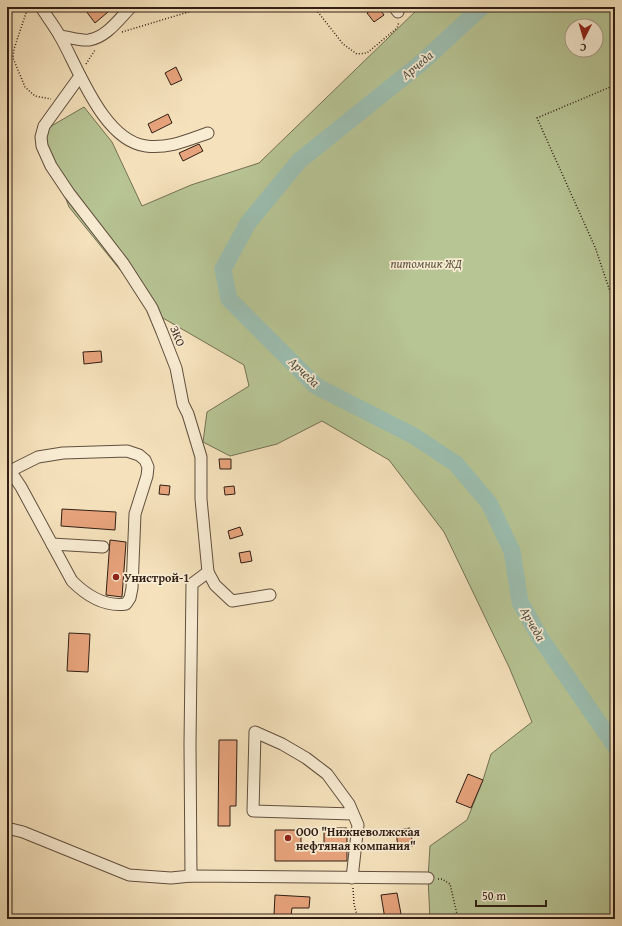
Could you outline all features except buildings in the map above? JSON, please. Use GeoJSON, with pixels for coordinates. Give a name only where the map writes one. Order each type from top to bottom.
{"type":"FeatureCollection","features":[{"type":"Feature","properties":{"kind":"street"},"geometry":{"type":"LineString","coordinates":[[41,7],[60,36],[88,93],[113,126],[127,140],[146,146],[170,146],[208,133]]}},
{"type":"Feature","properties":{"kind":"street"},"geometry":{"type":"LineString","coordinates":[[60,36],[88,40],[101,35],[110,29],[131,7]]}},
{"type":"Feature","properties":{"kind":"street","name":"ЗКО"},"geometry":{"type":"LineString","coordinates":[[80,76],[44,126],[41,138],[42,146],[52,166],[69,193],[123,263],[152,308],[168,346],[178,374],[183,404],[188,414],[201,457],[201,499],[208,572],[215,585],[232,601],[270,594]]}},
{"type":"Feature","properties":{"kind":"street"},"geometry":{"type":"LineString","coordinates":[[127,451],[139,455],[145,460],[148,467],[147,476],[135,514],[132,588],[130,598],[126,604],[117,605],[100,601],[85,594],[72,581],[20,487],[8,471],[38,457],[63,453],[127,451]]}},
{"type":"Feature","properties":{"kind":"street"},"geometry":{"type":"LineString","coordinates":[[52,544],[103,547]]}},
{"type":"Feature","properties":{"kind":"street"},"geometry":{"type":"LineString","coordinates":[[191,876],[190,744],[192,584],[208,572]]}},
{"type":"Feature","properties":{"kind":"street"},"geometry":{"type":"LineString","coordinates":[[352,878],[358,825],[349,804],[327,774],[294,751],[255,732],[253,811],[353,814]]}},
{"type":"Feature","properties":{"kind":"street"},"geometry":{"type":"LineString","coordinates":[[7,828],[23,832],[129,875],[171,878],[191,876],[428,878]]}},
{"type":"Feature","properties":{"kind":"path"},"geometry":{"type":"LineString","coordinates":[[28,7],[14,49],[13,58],[15,67],[25,87],[35,96],[52,99]]}},
{"type":"Feature","properties":{"kind":"path"},"geometry":{"type":"LineString","coordinates":[[117,34],[137,26],[182,15],[205,7]]}},
{"type":"Feature","properties":{"kind":"path"},"geometry":{"type":"LineString","coordinates":[[314,7],[343,44],[357,54],[367,53],[397,28],[400,19],[396,10]]}},
{"type":"Feature","properties":{"kind":"path"},"geometry":{"type":"LineString","coordinates":[[80,76],[101,35]]}},
{"type":"Feature","properties":{"kind":"path"},"geometry":{"type":"LineString","coordinates":[[615,85],[537,118],[595,247],[615,306]]}},
{"type":"Feature","properties":{"kind":"path"},"geometry":{"type":"LineString","coordinates":[[352,878],[354,904],[358,919]]}},
{"type":"Feature","properties":{"kind":"path"},"geometry":{"type":"LineString","coordinates":[[428,878],[442,879],[450,884],[458,914],[461,919]]}},
{"type":"Feature","properties":{"kind":"green space","name":"питомник ЖД"},"geometry":{"type":"Polygon","coordinates":[[[420,7],[615,7],[615,919],[430,919],[428,878],[430,846],[467,820],[483,780],[491,754],[532,722],[509,667],[444,532],[389,460],[322,421],[277,444],[230,456],[203,442],[207,412],[249,386],[244,365],[156,314],[69,207],[41,132],[84,107],[112,142],[142,206],[191,185],[259,163],[420,7]]]}},
{"type":"Feature","properties":{"kind":"waterway","name":"Арчеда"},"geometry":{"type":"LineString","coordinates":[[482,7],[421,63],[299,161],[248,223],[223,269],[229,299],[316,386],[414,436],[456,464],[489,503],[512,551],[520,602],[541,639],[615,746]]}},
{"type":"Feature","properties":{"kind":"place","name":"Унистрой-1"},"geometry":{"type":"Point","coordinates":[116,577]}},
{"type":"Feature","properties":{"kind":"place","name":"ООО \"Нижневолжская нефтяная компания\""},"geometry":{"type":"Point","coordinates":[288,838]}}]}
